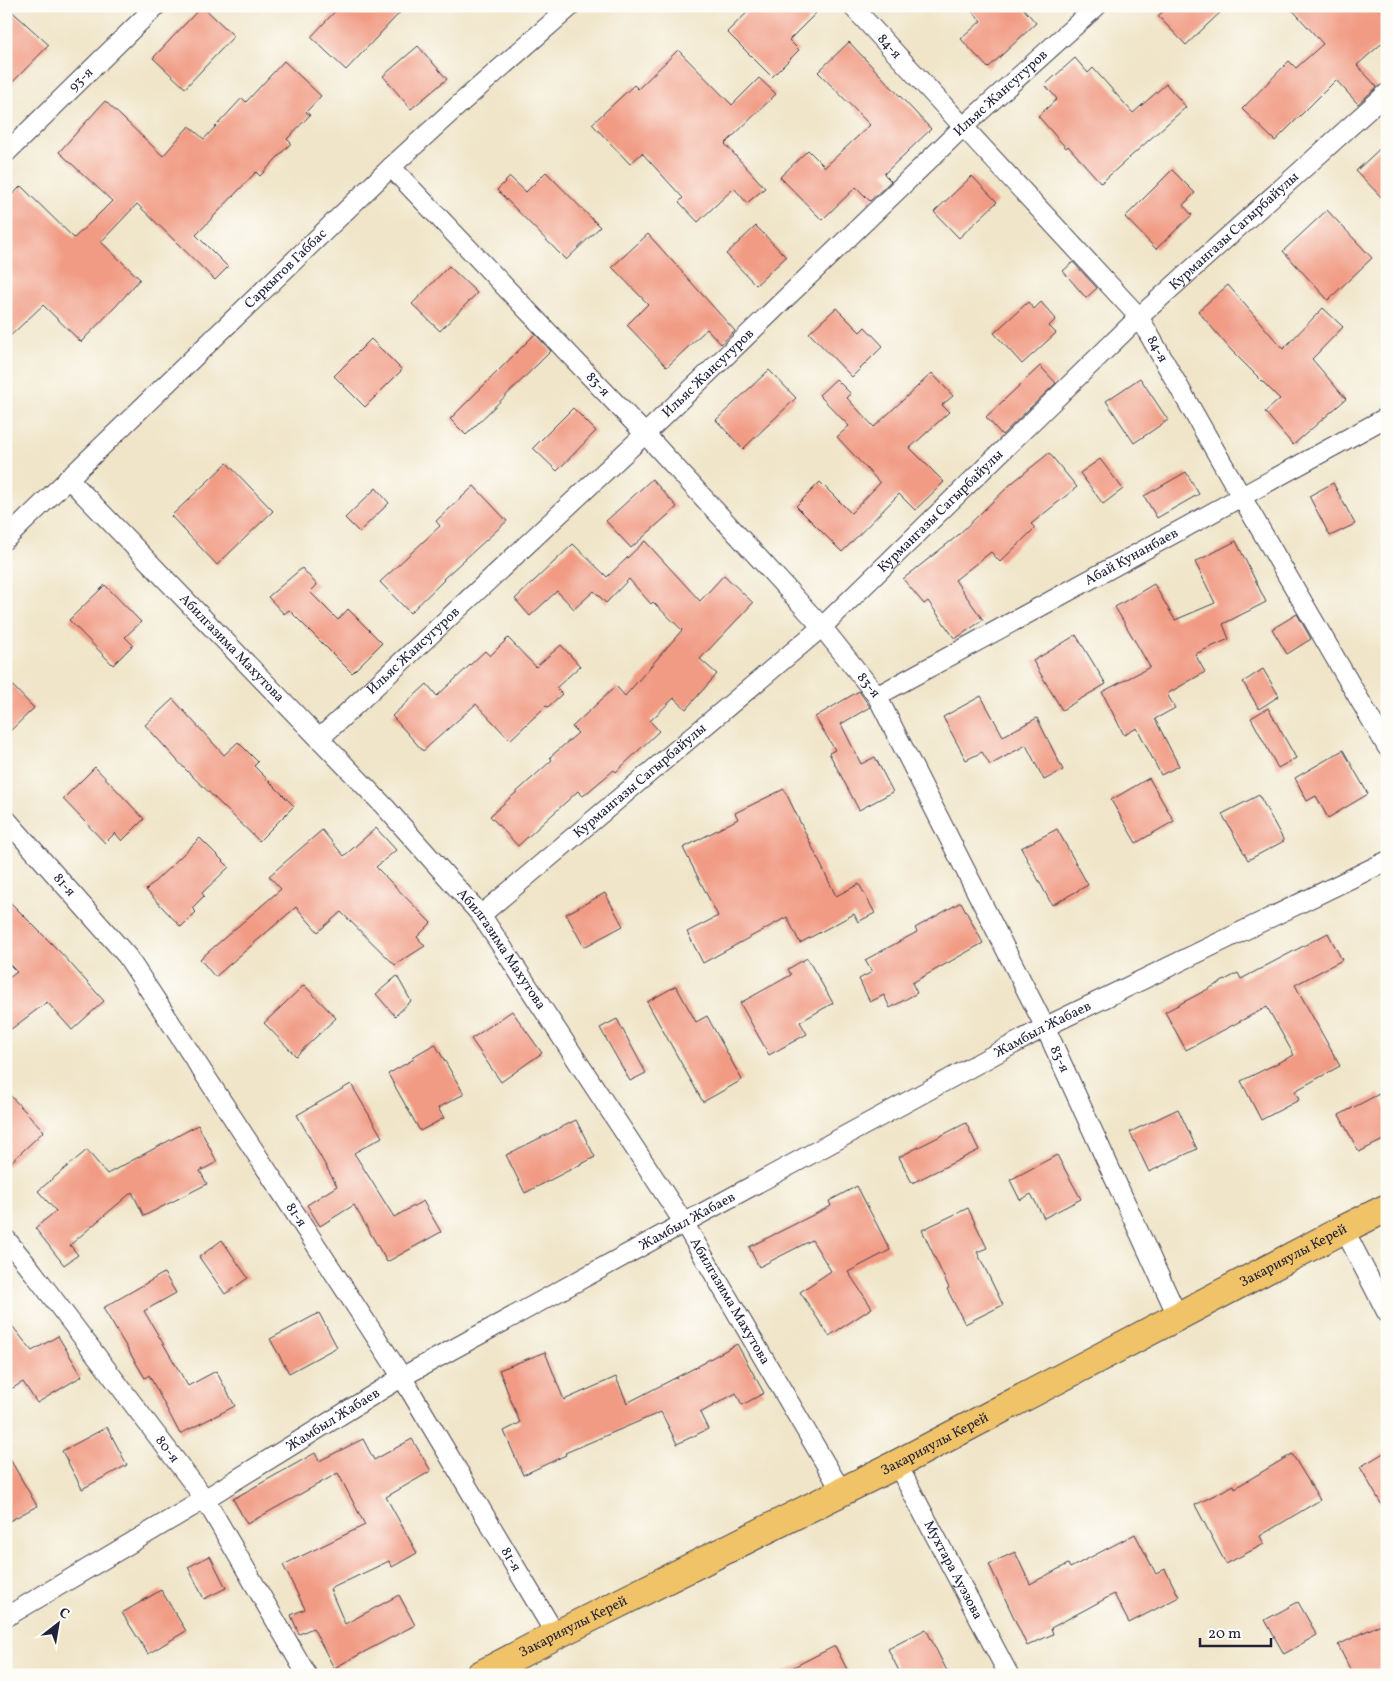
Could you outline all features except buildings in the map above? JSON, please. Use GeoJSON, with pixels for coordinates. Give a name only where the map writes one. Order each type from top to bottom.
{"type":"FeatureCollection","features":[{"type":"Feature","properties":{"kind":"highway","name":"Закарияулы Керей"},"geometry":{"type":"LineString","coordinates":[[480,1675],[897,1464],[1387,1208]]}},
{"type":"Feature","properties":{"kind":"street","name":"93-я"},"geometry":{"type":"LineString","coordinates":[[6,153],[156,6]]}},
{"type":"Feature","properties":{"kind":"street","name":"Саркытов Габбас"},"geometry":{"type":"LineString","coordinates":[[7,536],[391,167],[571,6]]}},
{"type":"Feature","properties":{"kind":"street","name":"84-я"},"geometry":{"type":"LineString","coordinates":[[852,6],[1139,317],[1387,748]]}},
{"type":"Feature","properties":{"kind":"street","name":"Ильяс Жансугуров"},"geometry":{"type":"LineString","coordinates":[[319,740],[645,434],[963,127],[1097,6]]}},
{"type":"Feature","properties":{"kind":"street","name":"Курмангазы Сагырбайулы"},"geometry":{"type":"LineString","coordinates":[[481,914],[822,627],[1139,317],[1387,93]]}},
{"type":"Feature","properties":{"kind":"street","name":"83-я"},"geometry":{"type":"LineString","coordinates":[[391,167],[645,434],[822,627],[877,696],[1045,1027],[1178,1317]]}},
{"type":"Feature","properties":{"kind":"street","name":"Абай Кунанбаев"},"geometry":{"type":"LineString","coordinates":[[877,696],[1387,417]]}},
{"type":"Feature","properties":{"kind":"street","name":"Абилгазима Махутова"},"geometry":{"type":"LineString","coordinates":[[68,478],[384,807],[481,914],[684,1223],[842,1492]]}},
{"type":"Feature","properties":{"kind":"street","name":"81-я"},"geometry":{"type":"LineString","coordinates":[[6,819],[127,956],[402,1377],[556,1635]]}},
{"type":"Feature","properties":{"kind":"street","name":"Жамбыл Жабаев"},"geometry":{"type":"LineString","coordinates":[[6,1617],[204,1499],[402,1377],[1045,1027],[1387,861]]}},
{"type":"Feature","properties":{"kind":"street"},"geometry":{"type":"LineString","coordinates":[[1344,1229],[1387,1313]]}},
{"type":"Feature","properties":{"kind":"street","name":"80-я"},"geometry":{"type":"LineString","coordinates":[[6,1239],[204,1499],[307,1675]]}},
{"type":"Feature","properties":{"kind":"street","name":"Мухтара Ауэзова"},"geometry":{"type":"LineString","coordinates":[[897,1464],[1009,1675]]}}]}
